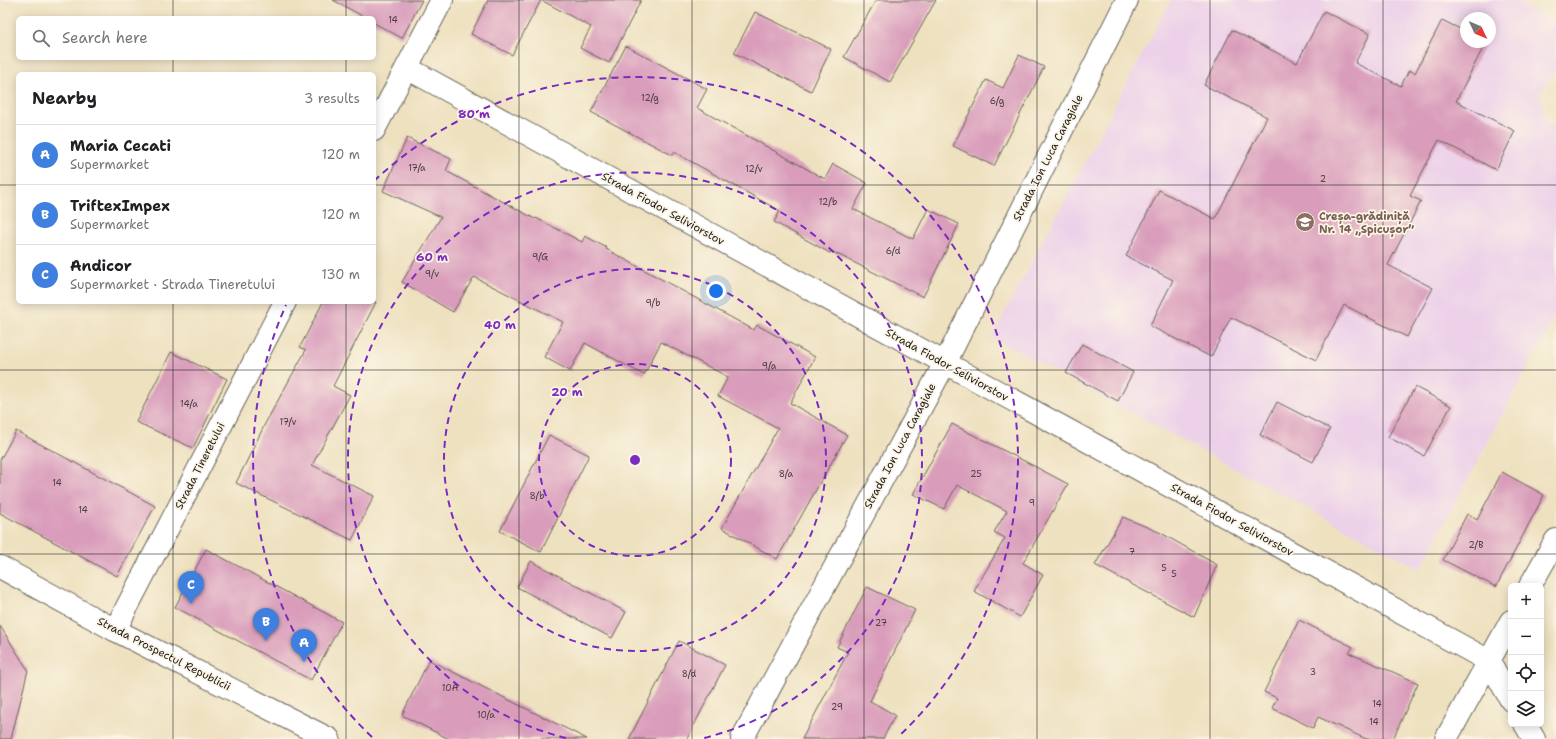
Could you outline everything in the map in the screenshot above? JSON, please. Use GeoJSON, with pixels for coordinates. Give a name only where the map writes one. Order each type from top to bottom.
{"type":"FeatureCollection","features":[{"type":"Feature","properties":{"kind":"street"},"geometry":{"type":"LineString","coordinates":[[376,126],[442,0]]}},
{"type":"Feature","properties":{"kind":"street","name":"Strada Ion Luca Caragiale"},"geometry":{"type":"LineString","coordinates":[[742,739],[945,363],[1126,0]]}},
{"type":"Feature","properties":{"kind":"street","name":"Strada Fiodor Seliviorstov"},"geometry":{"type":"LineString","coordinates":[[407,68],[1489,661]]}},
{"type":"Feature","properties":{"kind":"street","name":"Strada Tineretului"},"geometry":{"type":"LineString","coordinates":[[115,630],[284,304]]}},
{"type":"Feature","properties":{"kind":"street"},"geometry":{"type":"LineString","coordinates":[[1532,583],[1556,540]]}},
{"type":"Feature","properties":{"kind":"street","name":"Strada Prospectul Republicii"},"geometry":{"type":"LineString","coordinates":[[0,567],[115,630],[329,739]]}},
{"type":"Feature","properties":{"kind":"street"},"geometry":{"type":"LineString","coordinates":[[1446,739],[1508,626]]}},
{"type":"Feature","properties":{"kind":"street"},"geometry":{"type":"LineString","coordinates":[[1489,661],[1508,695]]}},
{"type":"Feature","properties":{"kind":"street"},"geometry":{"type":"LineString","coordinates":[[1527,727],[1534,739]]}},
{"type":"Feature","properties":{"kind":"shaded area","name":"Creșa-grădiniță Nr. 14 „Spicușor”"},"geometry":{"type":"Polygon","coordinates":[[[1171,0],[1514,0],[1556,23],[1556,68],[1540,94],[1547,123],[1556,129],[1556,314],[1420,569],[992,337],[1171,0]]]}},
{"type":"Feature","properties":{"kind":"building"},"geometry":{"type":"Polygon","coordinates":[[[333,0],[422,0],[402,38],[376,24],[376,16],[362,16],[333,0]]]}},
{"type":"Feature","properties":{"kind":"building"},"geometry":{"type":"Polygon","coordinates":[[[488,0],[541,0],[512,55],[471,34],[488,0]]]}},
{"type":"Feature","properties":{"kind":"building"},"geometry":{"type":"Polygon","coordinates":[[[541,0],[641,0],[609,63],[580,48],[591,27],[541,0]]]}},
{"type":"Feature","properties":{"kind":"building"},"geometry":{"type":"Polygon","coordinates":[[[876,0],[936,0],[890,82],[844,57],[876,0]]]}},
{"type":"Feature","properties":{"kind":"building"},"geometry":{"type":"Polygon","coordinates":[[[1324,11],[1370,34],[1355,63],[1401,86],[1409,70],[1415,73],[1442,20],[1460,29],[1460,48],[1483,48],[1456,101],[1515,131],[1496,170],[1439,140],[1410,196],[1421,201],[1388,265],[1433,288],[1407,337],[1344,305],[1316,360],[1231,317],[1211,357],[1150,326],[1173,280],[1126,256],[1159,190],[1215,219],[1267,117],[1204,85],[1232,30],[1297,63],[1324,11]]]}},
{"type":"Feature","properties":{"kind":"building"},"geometry":{"type":"Polygon","coordinates":[[[755,12],[831,49],[811,91],[734,53],[755,12]]]}},
{"type":"Feature","properties":{"kind":"building"},"geometry":{"type":"Polygon","coordinates":[[[626,46],[707,89],[697,108],[825,179],[833,164],[867,183],[853,209],[913,239],[928,209],[959,224],[923,297],[831,251],[830,253],[774,222],[780,211],[674,152],[672,155],[591,112],[626,46]]]}},
{"type":"Feature","properties":{"kind":"building"},"geometry":{"type":"Polygon","coordinates":[[[1019,55],[1044,67],[994,166],[953,146],[986,80],[1003,88],[1019,55]]]}},
{"type":"Feature","properties":{"kind":"building"},"geometry":{"type":"Polygon","coordinates":[[[407,138],[451,159],[446,171],[535,219],[536,218],[582,242],[585,236],[754,330],[757,325],[815,357],[790,403],[847,435],[777,559],[722,528],[778,428],[718,396],[728,377],[661,342],[644,375],[585,343],[570,371],[544,357],[563,322],[474,277],[453,312],[402,282],[441,217],[383,191],[407,138]]]}},
{"type":"Feature","properties":{"kind":"building"},"geometry":{"type":"Polygon","coordinates":[[[322,304],[375,304],[333,386],[350,395],[312,465],[374,496],[352,540],[236,483],[266,422],[306,350],[300,347],[322,304]]]}},
{"type":"Feature","properties":{"kind":"building"},"geometry":{"type":"Polygon","coordinates":[[[1082,344],[1133,372],[1118,401],[1066,373],[1082,344]]]}},
{"type":"Feature","properties":{"kind":"building"},"geometry":{"type":"Polygon","coordinates":[[[171,352],[227,379],[193,448],[136,422],[171,352]]]}},
{"type":"Feature","properties":{"kind":"building"},"geometry":{"type":"Polygon","coordinates":[[[1415,387],[1451,406],[1424,456],[1388,437],[1415,387]]]}},
{"type":"Feature","properties":{"kind":"building"},"geometry":{"type":"Polygon","coordinates":[[[1277,402],[1330,429],[1313,462],[1260,435],[1277,402]]]}},
{"type":"Feature","properties":{"kind":"building"},"geometry":{"type":"Polygon","coordinates":[[[952,424],[1068,484],[1023,563],[1043,575],[1020,617],[974,591],[1005,538],[994,532],[1007,511],[957,485],[944,509],[913,494],[952,424]]]}},
{"type":"Feature","properties":{"kind":"building"},"geometry":{"type":"Polygon","coordinates":[[[16,431],[155,506],[117,576],[0,513],[0,460],[16,431]]]}},
{"type":"Feature","properties":{"kind":"building"},"geometry":{"type":"Polygon","coordinates":[[[549,435],[589,455],[541,552],[500,531],[549,435]]]}},
{"type":"Feature","properties":{"kind":"building"},"geometry":{"type":"Polygon","coordinates":[[[1502,472],[1544,495],[1496,587],[1443,560],[1467,514],[1477,520],[1502,472]]]}},
{"type":"Feature","properties":{"kind":"building"},"geometry":{"type":"Polygon","coordinates":[[[1123,517],[1161,533],[1217,565],[1194,617],[1095,565],[1123,517]]]}},
{"type":"Feature","properties":{"kind":"building"},"geometry":{"type":"Polygon","coordinates":[[[206,549],[342,622],[311,680],[175,607],[206,549]]]}},
{"type":"Feature","properties":{"kind":"building"},"geometry":{"type":"Polygon","coordinates":[[[531,561],[626,612],[612,638],[517,587],[531,561]]]}},
{"type":"Feature","properties":{"kind":"building"},"geometry":{"type":"Polygon","coordinates":[[[867,587],[915,610],[870,701],[895,715],[883,739],[802,739],[848,652],[837,647],[867,587]]]}},
{"type":"Feature","properties":{"kind":"building"},"geometry":{"type":"Polygon","coordinates":[[[1299,620],[1353,647],[1349,653],[1418,683],[1393,739],[1366,739],[1318,717],[1313,728],[1272,708],[1277,698],[1264,692],[1299,620]]]}},
{"type":"Feature","properties":{"kind":"building"},"geometry":{"type":"Polygon","coordinates":[[[0,626],[28,670],[11,739],[0,739],[0,626]]]}},
{"type":"Feature","properties":{"kind":"building"},"geometry":{"type":"Polygon","coordinates":[[[679,641],[725,665],[687,739],[629,739],[679,641]]]}},
{"type":"Feature","properties":{"kind":"building"},"geometry":{"type":"Polygon","coordinates":[[[429,660],[587,739],[449,739],[402,715],[429,660]]]}},
{"type":"Feature","properties":{"kind":"place","name":"Creșa-grădiniță Nr. 14 „Spicușor”"},"geometry":{"type":"Point","coordinates":[1305,222]}},
{"type":"Feature","properties":{"kind":"place","name":"Andicor"},"geometry":{"type":"Point","coordinates":[191,604]}},
{"type":"Feature","properties":{"kind":"place","name":"TriftexImpex"},"geometry":{"type":"Point","coordinates":[266,641]}},
{"type":"Feature","properties":{"kind":"place","name":"Maria Cecati"},"geometry":{"type":"Point","coordinates":[304,662]}}]}
